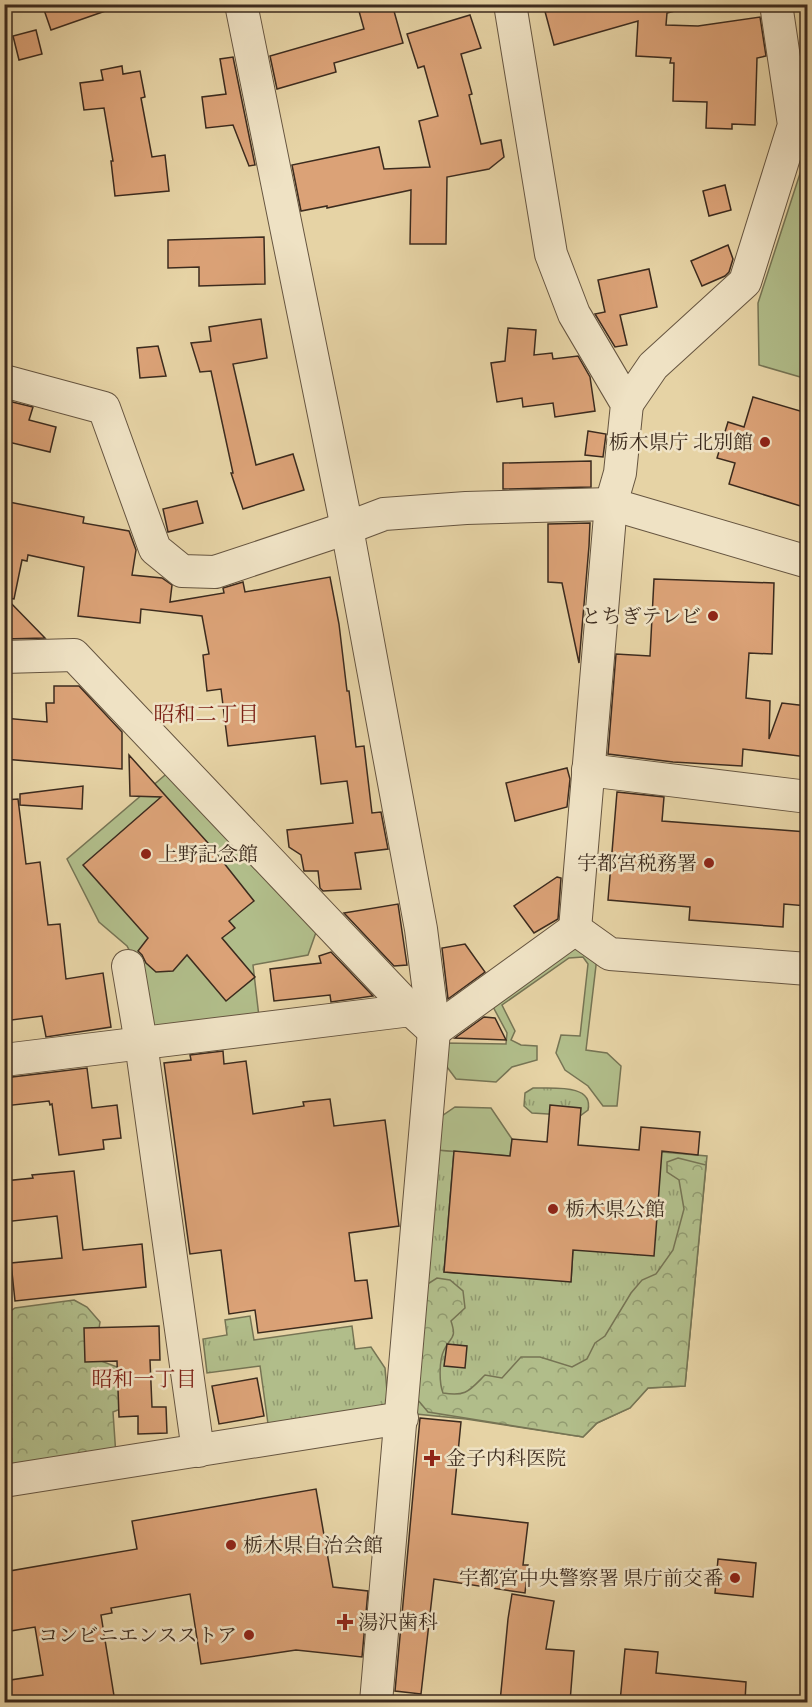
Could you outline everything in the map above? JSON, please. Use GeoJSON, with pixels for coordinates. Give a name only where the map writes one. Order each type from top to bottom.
{"type":"FeatureCollection","features":[{"type":"Feature","properties":{"kind":"street"},"geometry":{"type":"LineString","coordinates":[[241,4],[347,528],[421,929],[435,1031],[376,1702]]}},
{"type":"Feature","properties":{"kind":"street"},"geometry":{"type":"LineString","coordinates":[[510,4],[551,254],[574,314],[627,404]]}},
{"type":"Feature","properties":{"kind":"street"},"geometry":{"type":"LineString","coordinates":[[435,1031],[575,929],[611,504],[620,473],[627,404],[652,366],[745,282],[794,125],[776,4]]}},
{"type":"Feature","properties":{"kind":"street"},"geometry":{"type":"LineString","coordinates":[[4,381],[104,408],[155,549],[182,571],[215,572],[384,514],[466,508],[611,504],[807,562]]}},
{"type":"Feature","properties":{"kind":"street"},"geometry":{"type":"LineString","coordinates":[[4,657],[74,655],[411,1010],[435,1031]]}},
{"type":"Feature","properties":{"kind":"street"},"geometry":{"type":"LineString","coordinates":[[588,770],[807,797]]}},
{"type":"Feature","properties":{"kind":"street"},"geometry":{"type":"LineString","coordinates":[[575,929],[610,954],[807,969]]}},
{"type":"Feature","properties":{"kind":"street"},"geometry":{"type":"LineString","coordinates":[[128,966],[141,1043],[198,1450]]}},
{"type":"Feature","properties":{"kind":"street"},"geometry":{"type":"LineString","coordinates":[[4,1060],[411,1010]]}},
{"type":"Feature","properties":{"kind":"street"},"geometry":{"type":"LineString","coordinates":[[4,1481],[402,1418]]}},
{"type":"Feature","properties":{"kind":"green space"},"geometry":{"type":"Polygon","coordinates":[[[807,152],[807,379],[759,365],[758,303],[807,152]]]}},
{"type":"Feature","properties":{"kind":"green space"},"geometry":{"type":"Polygon","coordinates":[[[171,770],[320,921],[308,955],[253,965],[259,1017],[156,1031],[150,1026],[143,976],[127,946],[99,922],[67,859],[171,770]]]}},
{"type":"Feature","properties":{"kind":"green space"},"geometry":{"type":"Polygon","coordinates":[[[570,948],[588,949],[597,957],[586,1050],[607,1053],[621,1066],[617,1106],[603,1106],[588,1086],[565,1070],[556,1053],[561,1035],[580,1036],[588,964],[583,957],[569,958],[502,1005],[515,1031],[511,1040],[521,1045],[537,1046],[537,1060],[512,1067],[496,1082],[456,1079],[444,1063],[445,1043],[506,1044],[507,1033],[491,1003],[570,948]]]}},
{"type":"Feature","properties":{"kind":"green space"},"geometry":{"type":"Polygon","coordinates":[[[533,1088],[578,1091],[588,1101],[588,1110],[580,1116],[532,1113],[524,1106],[525,1093],[533,1088]]]}},
{"type":"Feature","properties":{"kind":"green space"},"geometry":{"type":"Polygon","coordinates":[[[455,1107],[491,1108],[512,1139],[510,1156],[437,1150],[439,1118],[455,1107]]]}},
{"type":"Feature","properties":{"kind":"green space"},"geometry":{"type":"Polygon","coordinates":[[[437,1150],[454,1151],[444,1272],[571,1281],[573,1250],[662,1152],[707,1156],[685,1386],[648,1388],[630,1408],[597,1423],[583,1437],[466,1419],[416,1414],[437,1150]]]}},
{"type":"Feature","properties":{"kind":"green space"},"geometry":{"type":"Polygon","coordinates":[[[678,1158],[706,1165],[685,1386],[648,1388],[630,1408],[597,1423],[583,1437],[428,1412],[417,1399],[426,1285],[437,1278],[450,1280],[463,1291],[465,1308],[451,1321],[453,1334],[441,1360],[440,1378],[443,1393],[467,1392],[485,1375],[502,1378],[521,1357],[540,1357],[572,1367],[587,1359],[595,1343],[605,1336],[631,1293],[642,1280],[656,1274],[673,1250],[684,1209],[679,1180],[667,1172],[667,1162],[678,1158]]]}},
{"type":"Feature","properties":{"kind":"green space"},"geometry":{"type":"Polygon","coordinates":[[[74,1300],[87,1307],[100,1322],[97,1342],[101,1361],[125,1370],[125,1407],[113,1412],[116,1456],[5,1475],[5,1315],[15,1308],[74,1300]]]}},
{"type":"Feature","properties":{"kind":"green space"},"geometry":{"type":"Polygon","coordinates":[[[250,1316],[254,1340],[352,1326],[355,1349],[371,1347],[385,1368],[388,1403],[370,1417],[269,1431],[260,1366],[207,1373],[203,1339],[227,1335],[225,1320],[250,1316]]]}},
{"type":"Feature","properties":{"kind":"building"},"geometry":{"type":"Polygon","coordinates":[[[42,4],[113,4],[114,8],[51,30],[42,4]]]}},
{"type":"Feature","properties":{"kind":"building"},"geometry":{"type":"Polygon","coordinates":[[[357,4],[392,4],[403,43],[334,63],[336,72],[277,89],[270,56],[364,29],[357,4]]]}},
{"type":"Feature","properties":{"kind":"building"},"geometry":{"type":"Polygon","coordinates":[[[543,4],[674,4],[675,11],[667,13],[666,25],[698,26],[760,17],[766,56],[757,58],[755,125],[732,124],[732,129],[706,128],[707,102],[673,101],[674,63],[670,63],[671,58],[636,56],[638,21],[554,45],[543,4]]]}},
{"type":"Feature","properties":{"kind":"building"},"geometry":{"type":"Polygon","coordinates":[[[470,15],[481,48],[461,54],[472,94],[469,95],[481,144],[501,140],[504,157],[489,169],[447,177],[446,244],[410,244],[411,190],[327,208],[327,206],[301,211],[292,165],[379,147],[384,169],[430,167],[419,121],[438,116],[424,66],[418,68],[407,34],[470,15]]]}},
{"type":"Feature","properties":{"kind":"building"},"geometry":{"type":"Polygon","coordinates":[[[36,30],[42,54],[19,60],[13,36],[36,30]]]}},
{"type":"Feature","properties":{"kind":"building"},"geometry":{"type":"Polygon","coordinates":[[[233,57],[255,165],[249,166],[233,125],[206,128],[202,97],[226,94],[220,59],[233,57]]]}},
{"type":"Feature","properties":{"kind":"building"},"geometry":{"type":"Polygon","coordinates":[[[122,66],[123,74],[140,71],[145,97],[141,98],[152,157],[165,155],[169,191],[115,196],[111,161],[113,161],[104,108],[84,110],[80,83],[103,80],[101,70],[122,66]]]}},
{"type":"Feature","properties":{"kind":"building"},"geometry":{"type":"Polygon","coordinates":[[[725,185],[731,210],[709,216],[703,191],[725,185]]]}},
{"type":"Feature","properties":{"kind":"building"},"geometry":{"type":"Polygon","coordinates":[[[264,237],[265,284],[199,286],[199,267],[168,268],[168,240],[264,237]]]}},
{"type":"Feature","properties":{"kind":"building"},"geometry":{"type":"Polygon","coordinates":[[[728,245],[733,259],[729,272],[702,286],[691,261],[728,245]]]}},
{"type":"Feature","properties":{"kind":"building"},"geometry":{"type":"Polygon","coordinates":[[[649,269],[657,307],[620,315],[627,345],[615,347],[595,314],[605,312],[598,280],[649,269]]]}},
{"type":"Feature","properties":{"kind":"building"},"geometry":{"type":"Polygon","coordinates":[[[261,319],[267,358],[233,364],[256,465],[293,454],[304,490],[243,509],[231,473],[233,473],[211,371],[200,372],[191,343],[211,341],[209,327],[261,319]]]}},
{"type":"Feature","properties":{"kind":"building"},"geometry":{"type":"Polygon","coordinates":[[[508,328],[536,330],[534,355],[552,353],[553,359],[578,356],[590,377],[595,411],[555,417],[553,403],[523,407],[522,398],[497,402],[491,363],[505,361],[508,328]]]}},
{"type":"Feature","properties":{"kind":"building"},"geometry":{"type":"Polygon","coordinates":[[[158,346],[166,376],[140,378],[137,348],[158,346]]]}},
{"type":"Feature","properties":{"kind":"building","name":"栃木県庁 北別館"},"geometry":{"type":"Polygon","coordinates":[[[753,397],[807,413],[807,508],[729,484],[735,463],[717,458],[728,422],[744,427],[753,397]]]}},
{"type":"Feature","properties":{"kind":"building"},"geometry":{"type":"Polygon","coordinates":[[[4,400],[33,407],[29,420],[56,427],[50,452],[4,441],[4,400]]]}},
{"type":"Feature","properties":{"kind":"building"},"geometry":{"type":"Polygon","coordinates":[[[588,431],[606,434],[603,457],[585,455],[588,431]]]}},
{"type":"Feature","properties":{"kind":"building"},"geometry":{"type":"Polygon","coordinates":[[[591,461],[591,487],[503,489],[503,463],[591,461]]]}},
{"type":"Feature","properties":{"kind":"building"},"geometry":{"type":"Polygon","coordinates":[[[4,501],[84,517],[83,523],[129,531],[136,550],[132,575],[162,578],[172,585],[170,602],[224,593],[223,588],[243,582],[245,592],[330,577],[356,747],[364,746],[372,813],[381,812],[388,849],[355,853],[361,889],[323,891],[320,888],[318,871],[304,871],[301,855],[289,847],[287,830],[353,823],[347,781],[321,784],[315,736],[228,746],[221,689],[207,691],[203,655],[209,654],[202,616],[141,609],[140,623],[78,616],[84,567],[28,555],[27,561],[22,560],[14,599],[6,598],[45,638],[4,639],[4,501]]]}},
{"type":"Feature","properties":{"kind":"building"},"geometry":{"type":"Polygon","coordinates":[[[197,501],[203,523],[168,532],[163,509],[197,501]]]}},
{"type":"Feature","properties":{"kind":"building"},"geometry":{"type":"Polygon","coordinates":[[[590,523],[579,663],[562,583],[548,582],[548,524],[590,523]]]}},
{"type":"Feature","properties":{"kind":"building"},"geometry":{"type":"Polygon","coordinates":[[[654,579],[774,583],[772,654],[749,653],[746,698],[770,701],[769,739],[782,703],[807,706],[807,757],[743,749],[742,766],[673,762],[608,754],[616,654],[650,656],[654,579]]]}},
{"type":"Feature","properties":{"kind":"building"},"geometry":{"type":"Polygon","coordinates":[[[54,686],[79,686],[122,732],[122,769],[4,759],[4,718],[47,722],[46,703],[54,703],[54,686]]]}},
{"type":"Feature","properties":{"kind":"building"},"geometry":{"type":"Polygon","coordinates":[[[129,755],[208,843],[254,901],[229,921],[235,928],[222,938],[255,977],[226,1001],[187,955],[173,971],[156,972],[146,963],[138,951],[148,938],[83,865],[161,797],[130,796],[129,755]]]}},
{"type":"Feature","properties":{"kind":"building"},"geometry":{"type":"Polygon","coordinates":[[[567,768],[570,779],[567,807],[515,821],[506,783],[567,768]]]}},
{"type":"Feature","properties":{"kind":"building"},"geometry":{"type":"Polygon","coordinates":[[[83,786],[82,809],[20,805],[20,794],[83,786]]]}},
{"type":"Feature","properties":{"kind":"building","name":"宇都宮税務署"},"geometry":{"type":"Polygon","coordinates":[[[617,792],[664,797],[662,821],[807,832],[807,906],[784,904],[783,927],[689,920],[690,907],[608,900],[617,792]]]}},
{"type":"Feature","properties":{"kind":"building"},"geometry":{"type":"Polygon","coordinates":[[[18,799],[26,864],[40,862],[48,925],[60,924],[66,979],[103,973],[111,1027],[46,1037],[42,1016],[4,1021],[4,983],[9,982],[4,944],[4,800],[18,799]]]}},
{"type":"Feature","properties":{"kind":"building"},"geometry":{"type":"Polygon","coordinates":[[[557,877],[561,878],[558,919],[534,933],[514,906],[557,877]]]}},
{"type":"Feature","properties":{"kind":"building"},"geometry":{"type":"Polygon","coordinates":[[[398,904],[407,965],[394,966],[344,913],[398,904]]]}},
{"type":"Feature","properties":{"kind":"building"},"geometry":{"type":"Polygon","coordinates":[[[465,944],[485,972],[448,999],[442,948],[465,944]]]}},
{"type":"Feature","properties":{"kind":"building"},"geometry":{"type":"Polygon","coordinates":[[[331,952],[373,996],[331,1002],[330,995],[274,1001],[270,969],[321,963],[319,956],[331,952]]]}},
{"type":"Feature","properties":{"kind":"building"},"geometry":{"type":"Polygon","coordinates":[[[484,1017],[495,1018],[506,1040],[455,1038],[484,1017]]]}},
{"type":"Feature","properties":{"kind":"building"},"geometry":{"type":"Polygon","coordinates":[[[223,1051],[224,1064],[246,1061],[253,1114],[304,1106],[303,1102],[330,1099],[334,1126],[385,1120],[399,1226],[349,1233],[355,1281],[367,1280],[372,1318],[258,1333],[255,1310],[229,1314],[221,1250],[190,1254],[164,1063],[191,1060],[190,1055],[223,1051]]]}},
{"type":"Feature","properties":{"kind":"building"},"geometry":{"type":"Polygon","coordinates":[[[87,1068],[92,1108],[117,1105],[121,1138],[103,1140],[104,1149],[59,1155],[52,1104],[50,1105],[49,1101],[4,1106],[4,1078],[87,1068]]]}},
{"type":"Feature","properties":{"kind":"building","name":"栃木県公館"},"geometry":{"type":"Polygon","coordinates":[[[550,1105],[581,1108],[578,1145],[639,1150],[641,1127],[700,1132],[698,1155],[662,1151],[654,1256],[573,1250],[571,1282],[444,1272],[454,1151],[510,1156],[512,1139],[547,1142],[550,1105]]]}},
{"type":"Feature","properties":{"kind":"building"},"geometry":{"type":"Polygon","coordinates":[[[74,1171],[83,1250],[142,1244],[146,1287],[15,1301],[11,1263],[62,1258],[57,1216],[4,1222],[4,1181],[33,1178],[32,1175],[74,1171]]]}},
{"type":"Feature","properties":{"kind":"building"},"geometry":{"type":"Polygon","coordinates":[[[159,1326],[160,1360],[150,1360],[152,1407],[166,1407],[167,1433],[138,1434],[138,1416],[119,1417],[117,1361],[85,1362],[84,1328],[159,1326]]]}},
{"type":"Feature","properties":{"kind":"building"},"geometry":{"type":"Polygon","coordinates":[[[447,1344],[467,1346],[465,1368],[444,1366],[447,1344]]]}},
{"type":"Feature","properties":{"kind":"building"},"geometry":{"type":"Polygon","coordinates":[[[257,1378],[264,1416],[219,1424],[212,1386],[257,1378]]]}},
{"type":"Feature","properties":{"kind":"building"},"geometry":{"type":"Polygon","coordinates":[[[420,1418],[461,1422],[452,1514],[528,1523],[523,1565],[528,1565],[525,1593],[434,1579],[421,1694],[395,1691],[420,1418]]]}},
{"type":"Feature","properties":{"kind":"building"},"geometry":{"type":"Polygon","coordinates":[[[316,1489],[333,1587],[368,1591],[362,1657],[296,1650],[201,1664],[190,1594],[111,1608],[112,1613],[101,1615],[115,1702],[4,1702],[4,1681],[43,1675],[35,1627],[4,1632],[4,1572],[137,1549],[132,1521],[316,1489]]]}},
{"type":"Feature","properties":{"kind":"building","name":"宇都宮中央警察署 県庁前交番"},"geometry":{"type":"Polygon","coordinates":[[[718,1559],[756,1563],[753,1597],[715,1593],[718,1559]]]}},
{"type":"Feature","properties":{"kind":"building"},"geometry":{"type":"Polygon","coordinates":[[[512,1594],[554,1601],[546,1649],[574,1651],[570,1702],[500,1702],[512,1594]]]}},
{"type":"Feature","properties":{"kind":"building"},"geometry":{"type":"Polygon","coordinates":[[[625,1649],[658,1652],[656,1673],[746,1682],[745,1702],[620,1702],[625,1649]]]}},
{"type":"Feature","properties":{"kind":"place","name":"栃木県庁 北別館"},"geometry":{"type":"Point","coordinates":[765,442]}},
{"type":"Feature","properties":{"kind":"place","name":"とちぎテレビ"},"geometry":{"type":"Point","coordinates":[713,616]}},
{"type":"Feature","properties":{"kind":"place","name":"上野記念館"},"geometry":{"type":"Point","coordinates":[146,854]}},
{"type":"Feature","properties":{"kind":"place","name":"宇都宮税務署"},"geometry":{"type":"Point","coordinates":[709,863]}},
{"type":"Feature","properties":{"kind":"place","name":"栃木県公館"},"geometry":{"type":"Point","coordinates":[553,1209]}},
{"type":"Feature","properties":{"kind":"place","name":"金子内科医院"},"geometry":{"type":"Point","coordinates":[432,1458]}},
{"type":"Feature","properties":{"kind":"place","name":"栃木県自治会館"},"geometry":{"type":"Point","coordinates":[231,1545]}},
{"type":"Feature","properties":{"kind":"place","name":"宇都宮中央警察署 県庁前交番"},"geometry":{"type":"Point","coordinates":[735,1578]}},
{"type":"Feature","properties":{"kind":"place","name":"湯沢歯科"},"geometry":{"type":"Point","coordinates":[345,1622]}},
{"type":"Feature","properties":{"kind":"place","name":"コンビニエンスストア"},"geometry":{"type":"Point","coordinates":[249,1635]}},
{"type":"Feature","properties":{"kind":"district","name":"昭和二丁目"},"geometry":{"type":"Point","coordinates":[206,714]}},
{"type":"Feature","properties":{"kind":"district","name":"昭和一丁目"},"geometry":{"type":"Point","coordinates":[144,1379]}}]}
